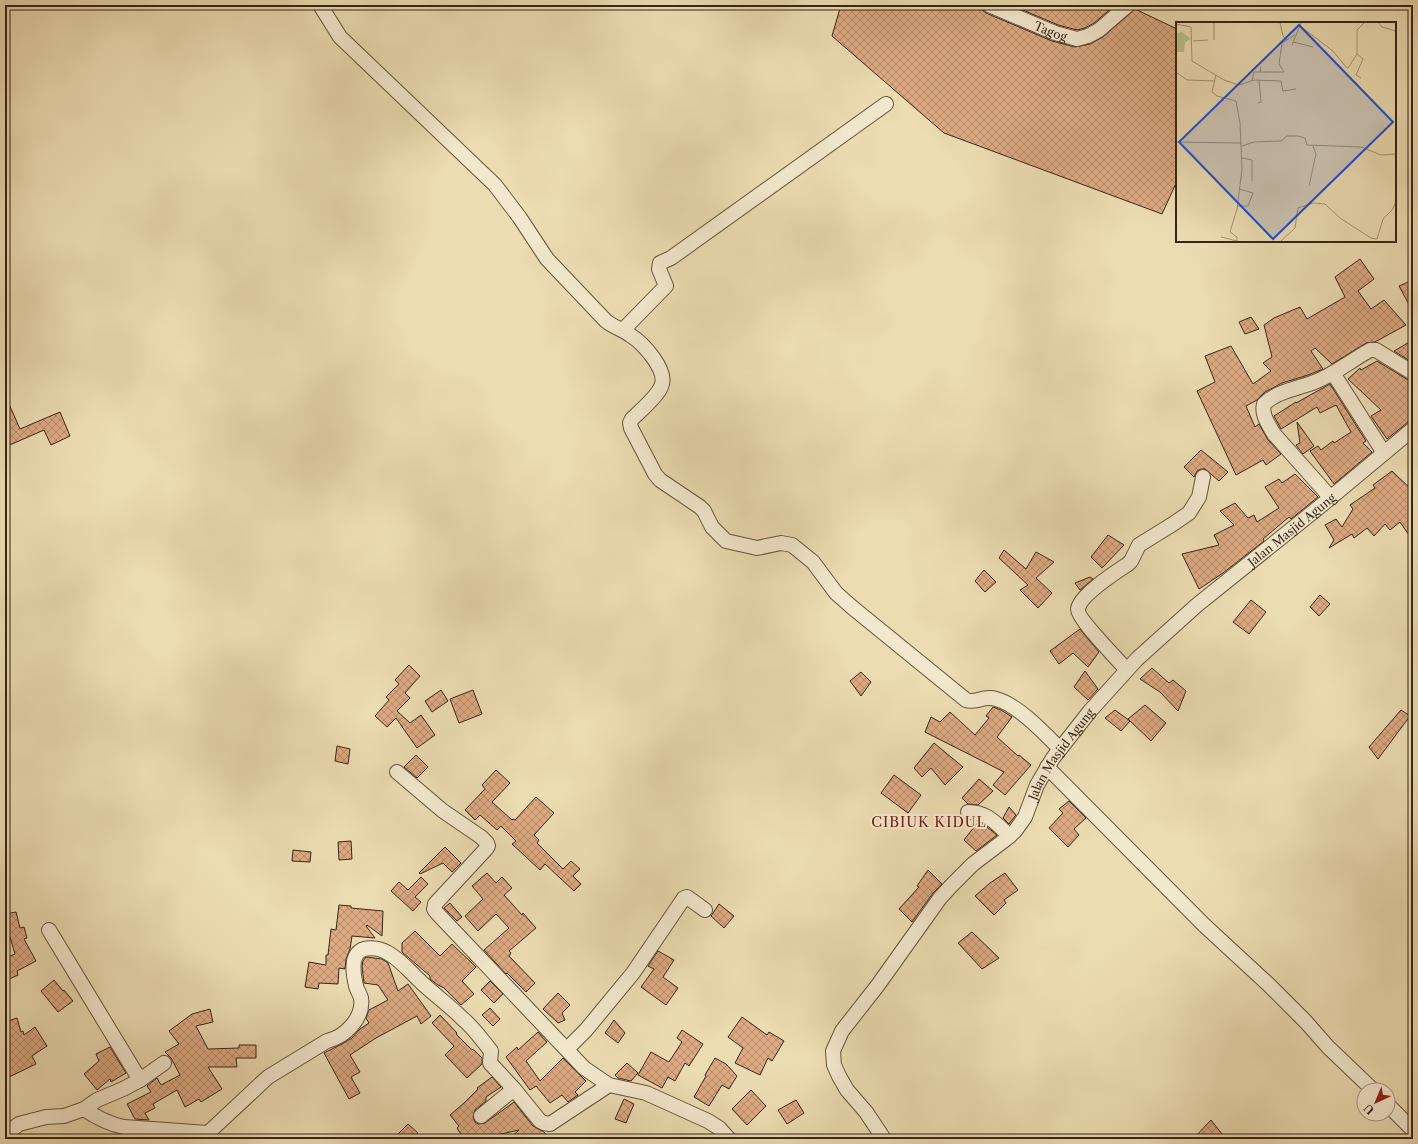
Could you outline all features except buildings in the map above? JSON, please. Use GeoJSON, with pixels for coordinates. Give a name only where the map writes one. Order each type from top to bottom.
{"type":"FeatureCollection","features":[{"type":"Feature","properties":{"kind":"street"},"geometry":{"type":"LineString","coordinates":[[320,5],[340,37],[495,185],[560,275],[606,322],[623,330],[635,338],[660,367],[663,374],[663,385],[630,423],[631,428],[651,468],[660,480],[700,507],[704,511],[712,527],[726,541],[757,548],[781,543],[792,545],[812,562],[832,588],[853,608],[966,700],[973,702],[989,697],[998,699],[1011,706],[1041,730],[1060,749]]}},
{"type":"Feature","properties":{"kind":"street","name":"Tagog"},"geometry":{"type":"LineString","coordinates":[[989,5],[1054,33],[1077,39],[1088,36],[1099,30],[1128,5]]}},
{"type":"Feature","properties":{"kind":"street"},"geometry":{"type":"LineString","coordinates":[[623,330],[666,286],[660,269],[660,263],[671,258],[886,104]]}},
{"type":"Feature","properties":{"kind":"street"},"geometry":{"type":"LineString","coordinates":[[1330,498],[1274,434],[1268,424],[1263,408],[1264,404],[1282,393],[1317,381],[1333,373],[1362,354],[1373,349],[1407,368],[1413,373]]}},
{"type":"Feature","properties":{"kind":"street"},"geometry":{"type":"LineString","coordinates":[[1333,373],[1384,453]]}},
{"type":"Feature","properties":{"kind":"street","name":"Jalan Masjid Agung"},"geometry":{"type":"LineString","coordinates":[[884,1139],[866,1112],[847,1090],[839,1076],[834,1065],[834,1051],[842,1031],[878,985],[940,898],[973,864],[1010,836],[1025,817],[1047,767],[1126,669],[1197,605],[1413,430]]}},
{"type":"Feature","properties":{"kind":"street"},"geometry":{"type":"LineString","coordinates":[[1126,669],[1090,629],[1079,614],[1078,611],[1080,604],[1100,583],[1128,564],[1139,545],[1189,513],[1199,497],[1204,477]]}},
{"type":"Feature","properties":{"kind":"street"},"geometry":{"type":"LineString","coordinates":[[1047,767],[1204,925],[1268,984],[1306,1022],[1328,1047],[1365,1082]]}},
{"type":"Feature","properties":{"kind":"street"},"geometry":{"type":"LineString","coordinates":[[397,772],[433,803],[482,837],[487,843],[488,846],[486,850],[439,899],[434,908],[484,964],[584,1068],[609,1085],[646,1093],[708,1121],[719,1128],[729,1139]]}},
{"type":"Feature","properties":{"kind":"street"},"geometry":{"type":"LineString","coordinates":[[968,812],[985,815],[1010,836]]}},
{"type":"Feature","properties":{"kind":"street"},"geometry":{"type":"LineString","coordinates":[[567,1049],[586,1030],[633,973],[684,898],[687,897],[705,910]]}},
{"type":"Feature","properties":{"kind":"street"},"geometry":{"type":"LineString","coordinates":[[48,930],[140,1080]]}},
{"type":"Feature","properties":{"kind":"street"},"geometry":{"type":"LineString","coordinates":[[84,1109],[94,1116],[113,1125],[164,1134],[208,1133],[268,1077],[327,1041],[335,1039],[351,1027],[361,1008],[360,996],[356,988],[354,967],[355,958],[357,953],[362,950],[377,948],[398,960],[434,994],[464,1019],[491,1051],[490,1063],[514,1089],[540,1121],[550,1124],[609,1085]]}},
{"type":"Feature","properties":{"kind":"street"},"geometry":{"type":"LineString","coordinates":[[5,1135],[18,1124],[46,1117],[64,1116],[84,1109],[97,1100],[140,1080],[164,1063]]}},
{"type":"Feature","properties":{"kind":"street"},"geometry":{"type":"LineString","coordinates":[[481,1116],[514,1089]]}},
{"type":"Feature","properties":{"kind":"street"},"geometry":{"type":"LineString","coordinates":[[1396,1113],[1413,1130]]}},
{"type":"Feature","properties":{"kind":"district","name":"CIBIUK KIDUL"},"geometry":{"type":"Point","coordinates":[929,822]}}]}
